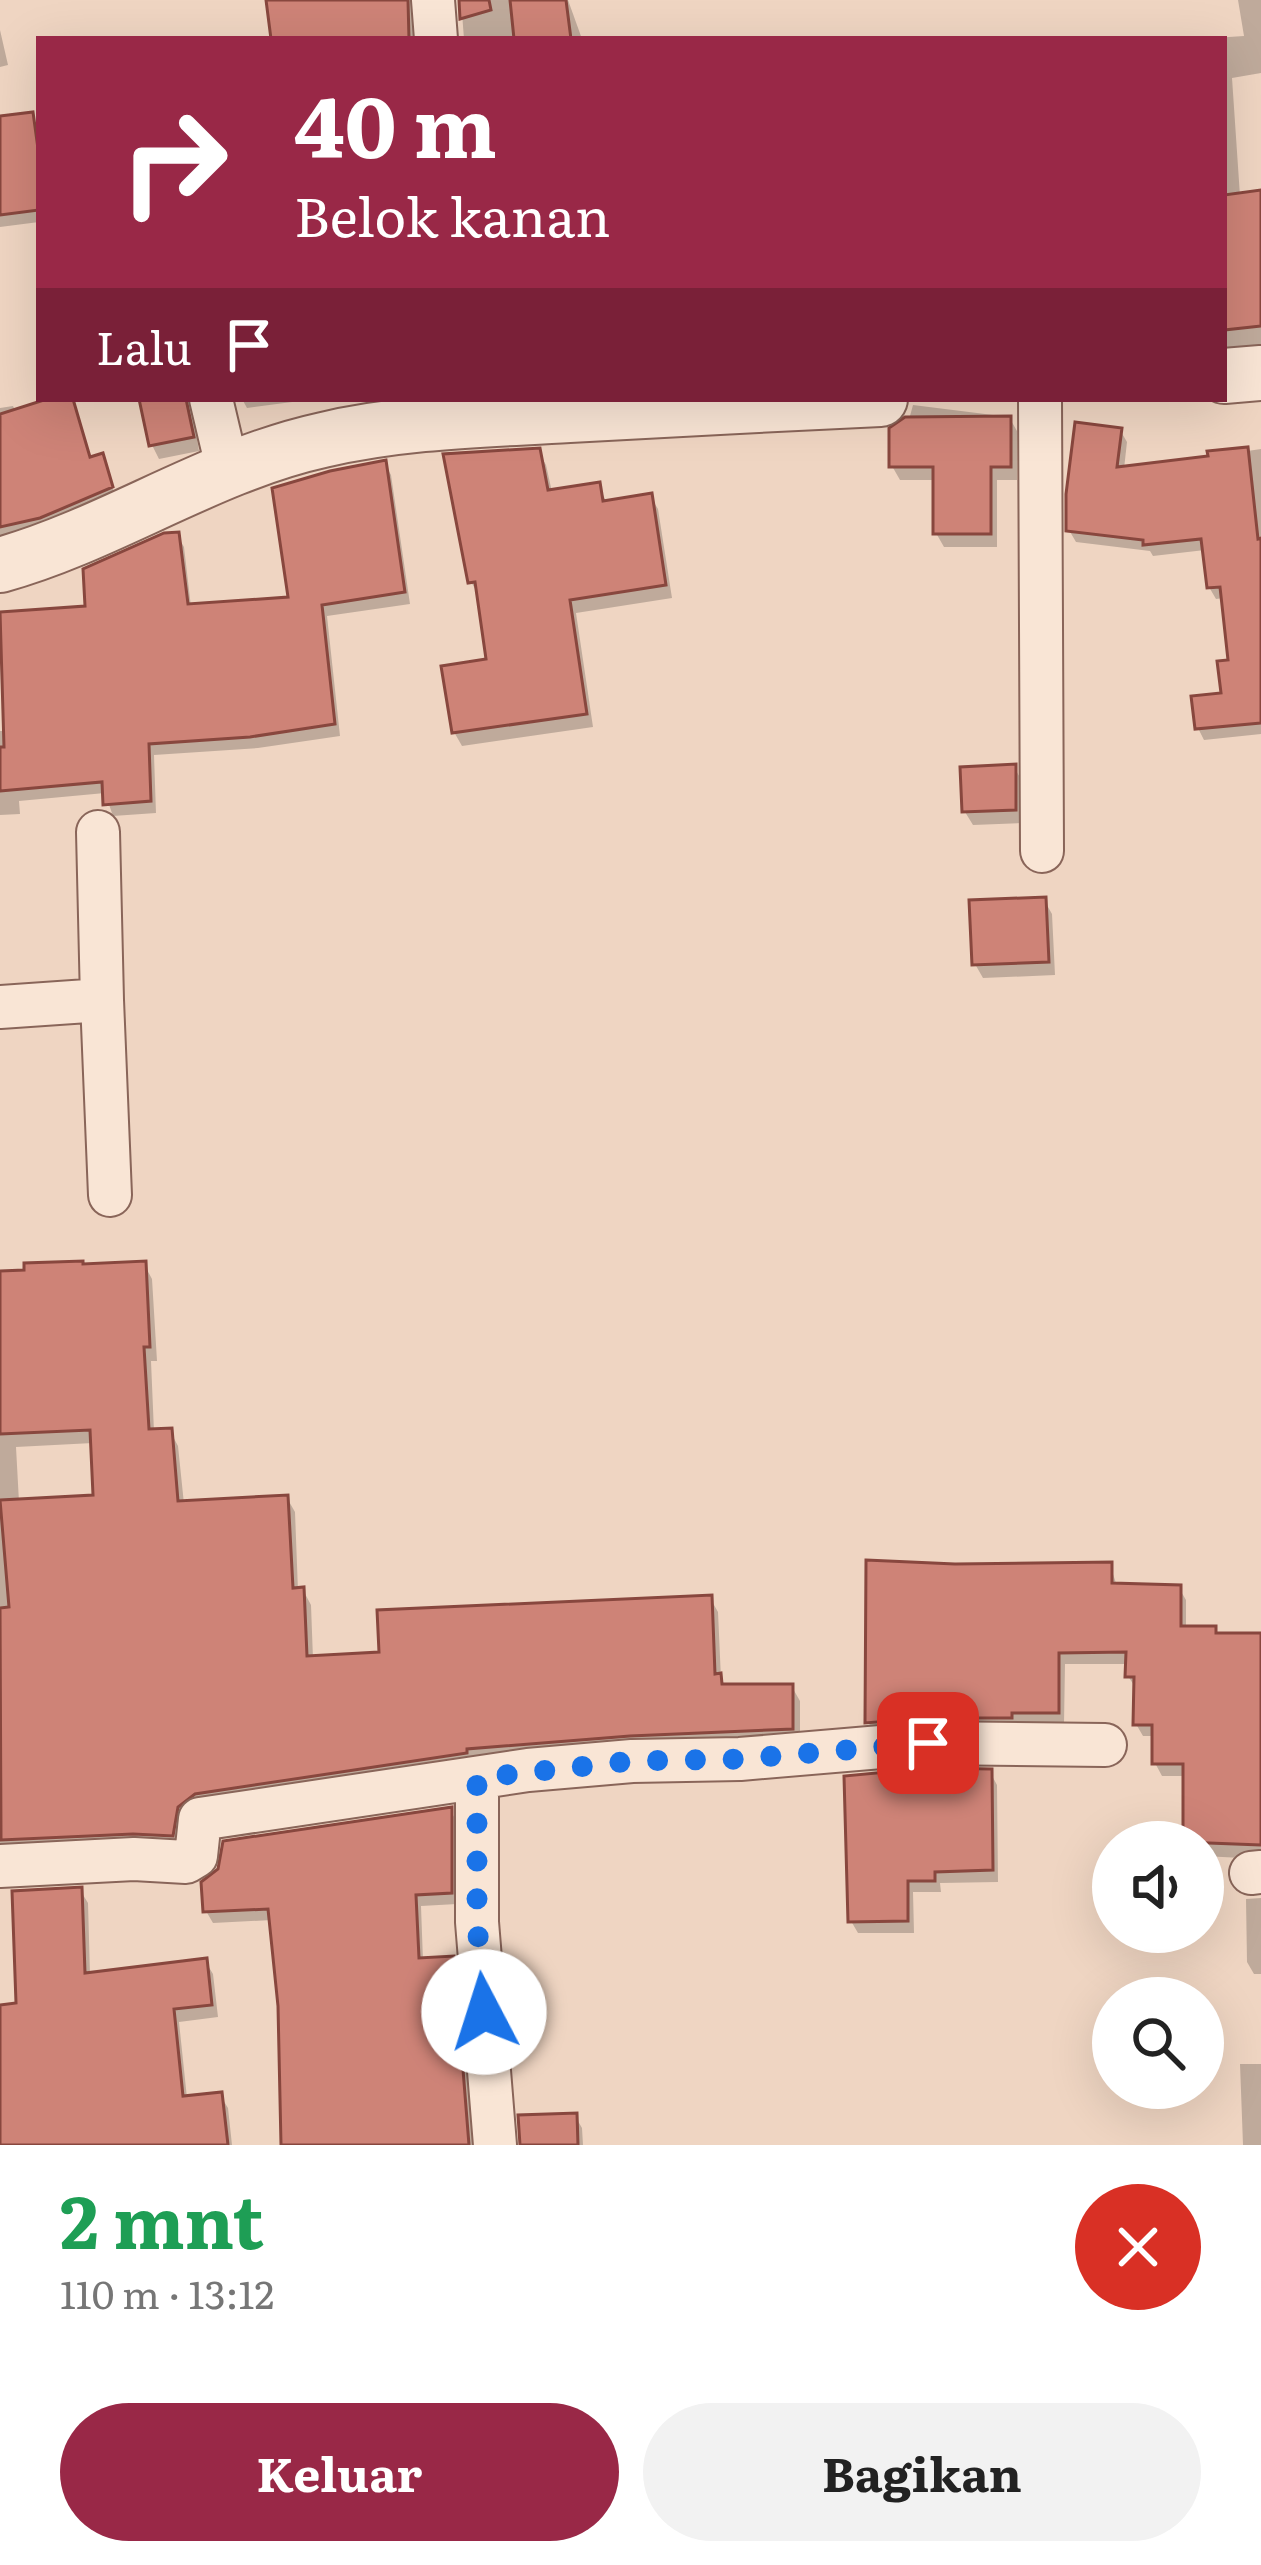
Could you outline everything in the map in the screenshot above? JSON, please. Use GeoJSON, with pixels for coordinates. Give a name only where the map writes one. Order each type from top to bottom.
{"type":"FeatureCollection","features":[{"type":"Feature","properties":{"kind":"street"},"geometry":{"type":"LineString","coordinates":[[433,0],[436,36]]}},
{"type":"Feature","properties":{"kind":"street"},"geometry":{"type":"LineString","coordinates":[[1227,376],[1261,373]]}},
{"type":"Feature","properties":{"kind":"street"},"geometry":{"type":"LineString","coordinates":[[212,402],[228,471]]}},
{"type":"Feature","properties":{"kind":"street"},"geometry":{"type":"LineString","coordinates":[[0,566],[48,552],[194,483],[320,440],[513,409],[770,402]]}},
{"type":"Feature","properties":{"kind":"street"},"geometry":{"type":"LineString","coordinates":[[1040,402],[1042,851]]}},
{"type":"Feature","properties":{"kind":"street"},"geometry":{"type":"LineString","coordinates":[[98,832],[110,1195]]}},
{"type":"Feature","properties":{"kind":"street"},"geometry":{"type":"LineString","coordinates":[[0,1007],[102,1000]]}},
{"type":"Feature","properties":{"kind":"street"},"geometry":{"type":"LineString","coordinates":[[0,1865],[134,1859],[185,1862],[196,1856],[200,1819],[477,1778],[632,1761],[740,1759],[928,1743],[1105,1744]]}},
{"type":"Feature","properties":{"kind":"street"},"geometry":{"type":"LineString","coordinates":[[477,1778],[477,1922],[495,2145]]}},
{"type":"Feature","properties":{"kind":"building"},"geometry":{"type":"Polygon","coordinates":[[[266,0],[408,0],[409,36],[271,36],[266,0]]]}},
{"type":"Feature","properties":{"kind":"building"},"geometry":{"type":"Polygon","coordinates":[[[459,0],[489,0],[491,10],[460,19],[459,0]]]}},
{"type":"Feature","properties":{"kind":"building"},"geometry":{"type":"Polygon","coordinates":[[[510,0],[566,0],[571,36],[514,36],[510,0]]]}},
{"type":"Feature","properties":{"kind":"building"},"geometry":{"type":"Polygon","coordinates":[[[33,112],[36,210],[0,215],[0,116],[33,112]]]}},
{"type":"Feature","properties":{"kind":"building"},"geometry":{"type":"Polygon","coordinates":[[[1261,190],[1261,326],[1227,330],[1227,195],[1261,190]]]}},
{"type":"Feature","properties":{"kind":"building"},"geometry":{"type":"Polygon","coordinates":[[[38,402],[74,402],[90,457],[103,453],[113,487],[40,518],[0,527],[0,414],[38,402]]]}},
{"type":"Feature","properties":{"kind":"building"},"geometry":{"type":"Polygon","coordinates":[[[140,402],[187,402],[194,437],[149,446],[140,402]]]}},
{"type":"Feature","properties":{"kind":"building"},"geometry":{"type":"Polygon","coordinates":[[[1011,416],[1011,467],[991,467],[991,534],[933,534],[933,467],[889,467],[889,428],[905,417],[1011,416]]]}},
{"type":"Feature","properties":{"kind":"building"},"geometry":{"type":"Polygon","coordinates":[[[1075,422],[1122,428],[1117,467],[1248,447],[1261,538],[1261,723],[1195,729],[1191,696],[1221,693],[1217,661],[1228,660],[1220,587],[1207,588],[1201,539],[1143,545],[1143,540],[1066,531],[1075,422]]]}},
{"type":"Feature","properties":{"kind":"building"},"geometry":{"type":"Polygon","coordinates":[[[540,448],[548,490],[600,482],[603,501],[652,493],[666,585],[570,600],[587,714],[452,733],[441,666],[486,659],[475,582],[468,583],[443,454],[540,448]]]}},
{"type":"Feature","properties":{"kind":"building"},"geometry":{"type":"Polygon","coordinates":[[[386,460],[405,592],[322,605],[335,724],[250,737],[149,744],[151,801],[103,805],[102,782],[0,791],[0,747],[4,747],[0,612],[85,606],[83,569],[164,533],[179,532],[188,604],[288,597],[272,488],[386,460]]]}},
{"type":"Feature","properties":{"kind":"building"},"geometry":{"type":"Polygon","coordinates":[[[1016,764],[1016,810],[962,812],[960,767],[1016,764]]]}},
{"type":"Feature","properties":{"kind":"building"},"geometry":{"type":"Polygon","coordinates":[[[1046,897],[1049,962],[972,965],[969,900],[1046,897]]]}},
{"type":"Feature","properties":{"kind":"building"},"geometry":{"type":"Polygon","coordinates":[[[146,1261],[149,1429],[172,1428],[178,1501],[288,1495],[293,1588],[304,1587],[307,1656],[379,1652],[377,1610],[712,1595],[715,1674],[721,1673],[722,1684],[793,1684],[793,1729],[467,1749],[467,1753],[195,1794],[178,1807],[173,1836],[1,1840],[0,1608],[9,1607],[0,1500],[93,1495],[90,1430],[0,1434],[0,1271],[24,1270],[24,1263],[146,1261]]]}},
{"type":"Feature","properties":{"kind":"building"},"geometry":{"type":"Polygon","coordinates":[[[866,1560],[1112,1562],[1112,1583],[1181,1585],[1181,1626],[1216,1626],[1216,1633],[1261,1633],[1261,1845],[1224,1844],[1224,1821],[1183,1821],[1183,1764],[1152,1764],[1152,1725],[1133,1725],[1134,1677],[1125,1677],[1126,1652],[1059,1653],[1059,1713],[865,1723],[866,1560]]]}},
{"type":"Feature","properties":{"kind":"building"},"geometry":{"type":"Polygon","coordinates":[[[929,1768],[992,1769],[993,1870],[935,1872],[935,1881],[908,1881],[908,1921],[848,1922],[844,1776],[929,1768]]]}},
{"type":"Feature","properties":{"kind":"building"},"geometry":{"type":"Polygon","coordinates":[[[452,1807],[452,1893],[416,1895],[419,1958],[454,1956],[469,2145],[281,2145],[278,2006],[268,1909],[203,1912],[201,1882],[218,1869],[223,1841],[452,1807]]]}},
{"type":"Feature","properties":{"kind":"building"},"geometry":{"type":"Polygon","coordinates":[[[82,1887],[85,1973],[207,1958],[212,2005],[174,2009],[183,2096],[222,2092],[228,2145],[0,2145],[0,2005],[16,2003],[12,1891],[82,1887]]]}},
{"type":"Feature","properties":{"kind":"building"},"geometry":{"type":"Polygon","coordinates":[[[577,2113],[578,2145],[520,2145],[518,2115],[577,2113]]]}},
{"type":"Feature","properties":{"kind":"route"},"geometry":{"type":"LineString","coordinates":[[484,2012],[477,1922],[477,1778],[632,1761],[740,1759],[928,1743]]}}]}
